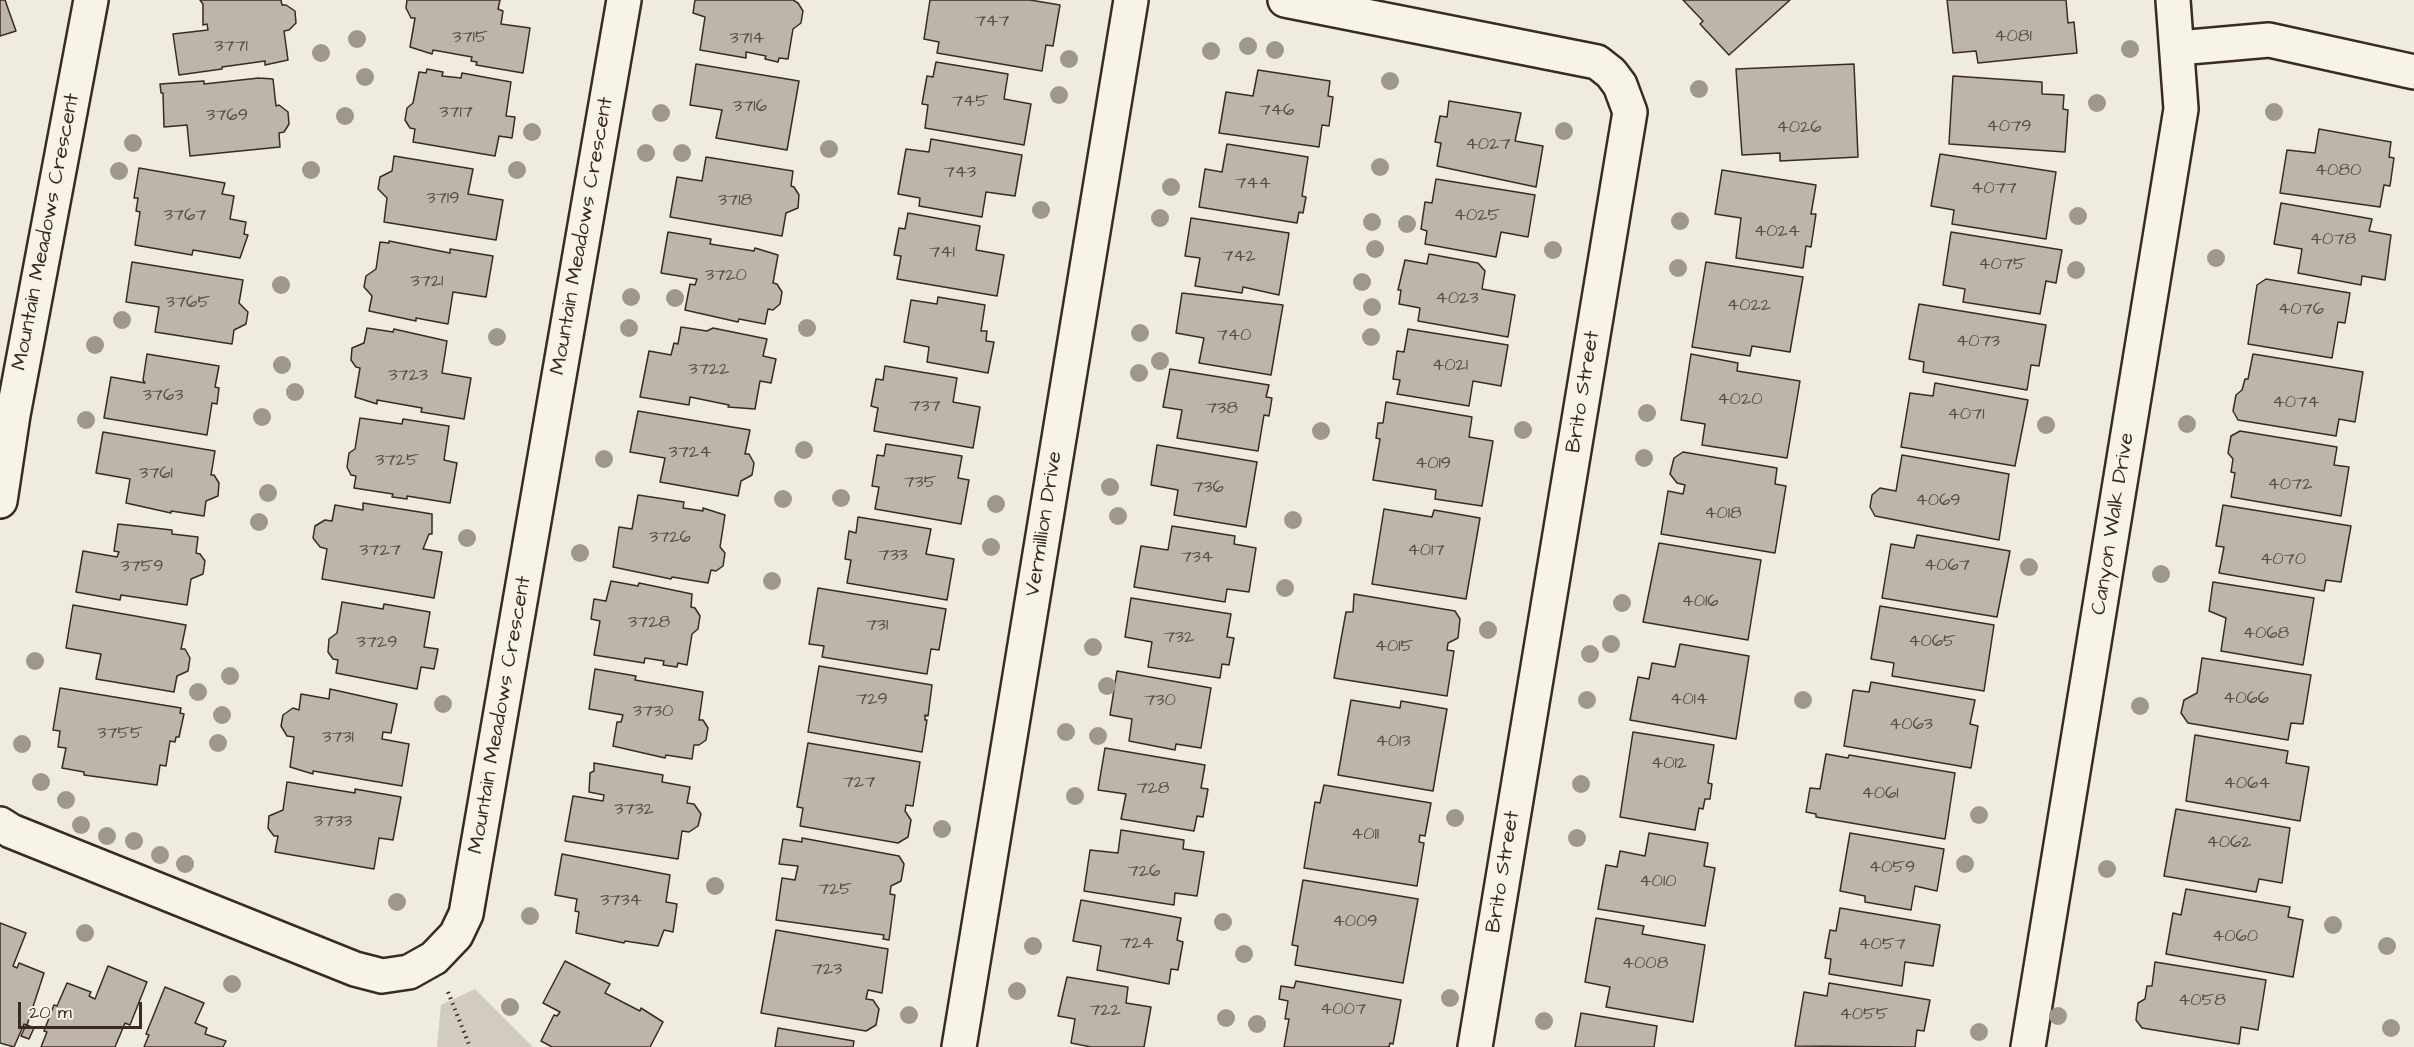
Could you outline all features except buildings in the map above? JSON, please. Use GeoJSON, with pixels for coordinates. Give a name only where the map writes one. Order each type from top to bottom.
{"type":"FeatureCollection","features":[{"type":"Feature","properties":{"kind":"street","name":"Mountain Meadows Crescent"},"geometry":{"type":"LineString","coordinates":[[0,501],[91,0]]}},
{"type":"Feature","properties":{"kind":"street","name":"Mountain Meadows Crescent"},"geometry":{"type":"LineString","coordinates":[[0,824],[11,831],[355,969],[382,976],[409,972],[434,958],[456,935],[466,914],[624,0]]}},
{"type":"Feature","properties":{"kind":"street","name":"Vermillion Drive"},"geometry":{"type":"LineString","coordinates":[[959,1047],[1131,0]]}},
{"type":"Feature","properties":{"kind":"street","name":"Brito Street"},"geometry":{"type":"LineString","coordinates":[[1285,0],[1597,62],[1611,73],[1620,85],[1630,112],[1475,1047]]}},
{"type":"Feature","properties":{"kind":"street","name":"Canyon Walk Drive"},"geometry":{"type":"LineString","coordinates":[[2028,1047],[2181,109],[2173,0]]}},
{"type":"Feature","properties":{"kind":"street"},"geometry":{"type":"LineString","coordinates":[[2178,48],[2269,40],[2414,72]]}},
{"type":"Feature","properties":{"kind":"path"},"geometry":{"type":"LineString","coordinates":[[434,958],[470,1047]]}},
{"type":"Feature","properties":{"kind":"shaded area"},"geometry":{"type":"Polygon","coordinates":[[[475,989],[533,1047],[437,1047],[441,1005],[475,989]]]}}]}
